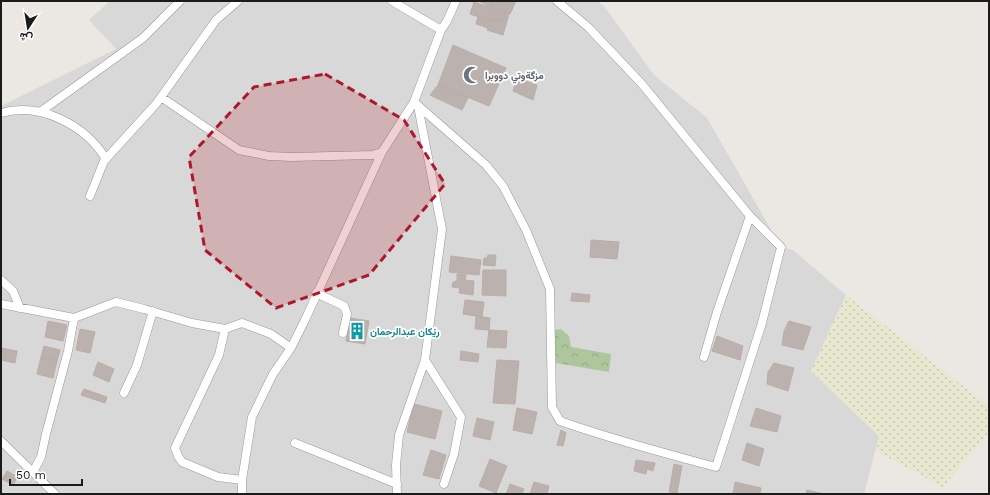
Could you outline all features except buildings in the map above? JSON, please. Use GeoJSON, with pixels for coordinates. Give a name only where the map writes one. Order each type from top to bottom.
{"type":"FeatureCollection","features":[{"type":"Feature","properties":{"kind":"street"},"geometry":{"type":"LineString","coordinates":[[40,112],[143,38],[180,1]]}},
{"type":"Feature","properties":{"kind":"street"},"geometry":{"type":"LineString","coordinates":[[90,196],[106,159],[161,97],[216,20],[238,1]]}},
{"type":"Feature","properties":{"kind":"street"},"geometry":{"type":"LineString","coordinates":[[392,1],[440,30]]}},
{"type":"Feature","properties":{"kind":"street"},"geometry":{"type":"LineString","coordinates":[[242,494],[242,480],[252,416],[273,374],[291,348],[305,320],[316,293],[382,152],[416,104],[440,30],[447,21],[456,1]]}},
{"type":"Feature","properties":{"kind":"street"},"geometry":{"type":"LineString","coordinates":[[416,104],[486,165],[503,186],[526,230],[550,289],[552,406],[560,421],[654,451],[716,467],[762,323],[781,247],[750,216],[641,82],[588,27],[557,1]]}},
{"type":"Feature","properties":{"kind":"street"},"geometry":{"type":"LineString","coordinates":[[161,97],[239,150],[269,156],[292,157],[372,155],[382,152]]}},
{"type":"Feature","properties":{"kind":"street"},"geometry":{"type":"LineString","coordinates":[[397,494],[396,465],[399,435],[425,360],[442,229],[416,104]]}},
{"type":"Feature","properties":{"kind":"street"},"geometry":{"type":"LineString","coordinates":[[1,113],[10,110],[26,110],[57,117],[76,128],[92,140],[106,159]]}},
{"type":"Feature","properties":{"kind":"street"},"geometry":{"type":"LineString","coordinates":[[704,357],[717,312],[750,216]]}},
{"type":"Feature","properties":{"kind":"street"},"geometry":{"type":"LineString","coordinates":[[1,280],[13,291],[20,308]]}},
{"type":"Feature","properties":{"kind":"street"},"geometry":{"type":"LineString","coordinates":[[316,293],[344,306],[346,314],[343,333]]}},
{"type":"Feature","properties":{"kind":"street"},"geometry":{"type":"LineString","coordinates":[[1,304],[74,318],[116,302],[192,323],[225,329],[242,323],[271,334],[291,348]]}},
{"type":"Feature","properties":{"kind":"street"},"geometry":{"type":"LineString","coordinates":[[124,393],[137,365],[153,311]]}},
{"type":"Feature","properties":{"kind":"street"},"geometry":{"type":"LineString","coordinates":[[33,472],[41,457],[68,351],[74,318]]}},
{"type":"Feature","properties":{"kind":"street"},"geometry":{"type":"LineString","coordinates":[[225,329],[219,355],[175,448],[182,462],[218,477],[242,480]]}},
{"type":"Feature","properties":{"kind":"street"},"geometry":{"type":"LineString","coordinates":[[425,360],[461,417],[454,454],[444,484]]}},
{"type":"Feature","properties":{"kind":"street"},"geometry":{"type":"LineString","coordinates":[[1,441],[55,494]]}},
{"type":"Feature","properties":{"kind":"street"},"geometry":{"type":"LineString","coordinates":[[295,444],[397,484]]}},
{"type":"Feature","properties":{"kind":"highlighted area"},"geometry":{"type":"Polygon","coordinates":[[[325,74],[404,120],[445,184],[369,275],[276,308],[205,250],[189,157],[254,87],[325,74]]]}},
{"type":"Feature","properties":{"kind":"shaded area"},"geometry":{"type":"Polygon","coordinates":[[[110,1],[597,1],[604,6],[654,75],[707,118],[781,247],[793,250],[846,295],[811,371],[879,436],[864,494],[1,494],[1,106],[116,49],[89,20],[110,1]]]}},
{"type":"Feature","properties":{"kind":"green space"},"geometry":{"type":"Polygon","coordinates":[[[846,295],[989,406],[989,432],[943,487],[876,451],[879,436],[811,371],[846,295]]]}},
{"type":"Feature","properties":{"kind":"green space"},"geometry":{"type":"Polygon","coordinates":[[[561,329],[569,336],[571,347],[611,354],[609,372],[556,363],[554,330],[561,329]]]}},
{"type":"Feature","properties":{"kind":"place","name":"مزگةوتي دووبرا"},"geometry":{"type":"Point","coordinates":[472,75]}},
{"type":"Feature","properties":{"kind":"place","name":"رێكان عبدالرحمان"},"geometry":{"type":"Point","coordinates":[357,331]}}]}
